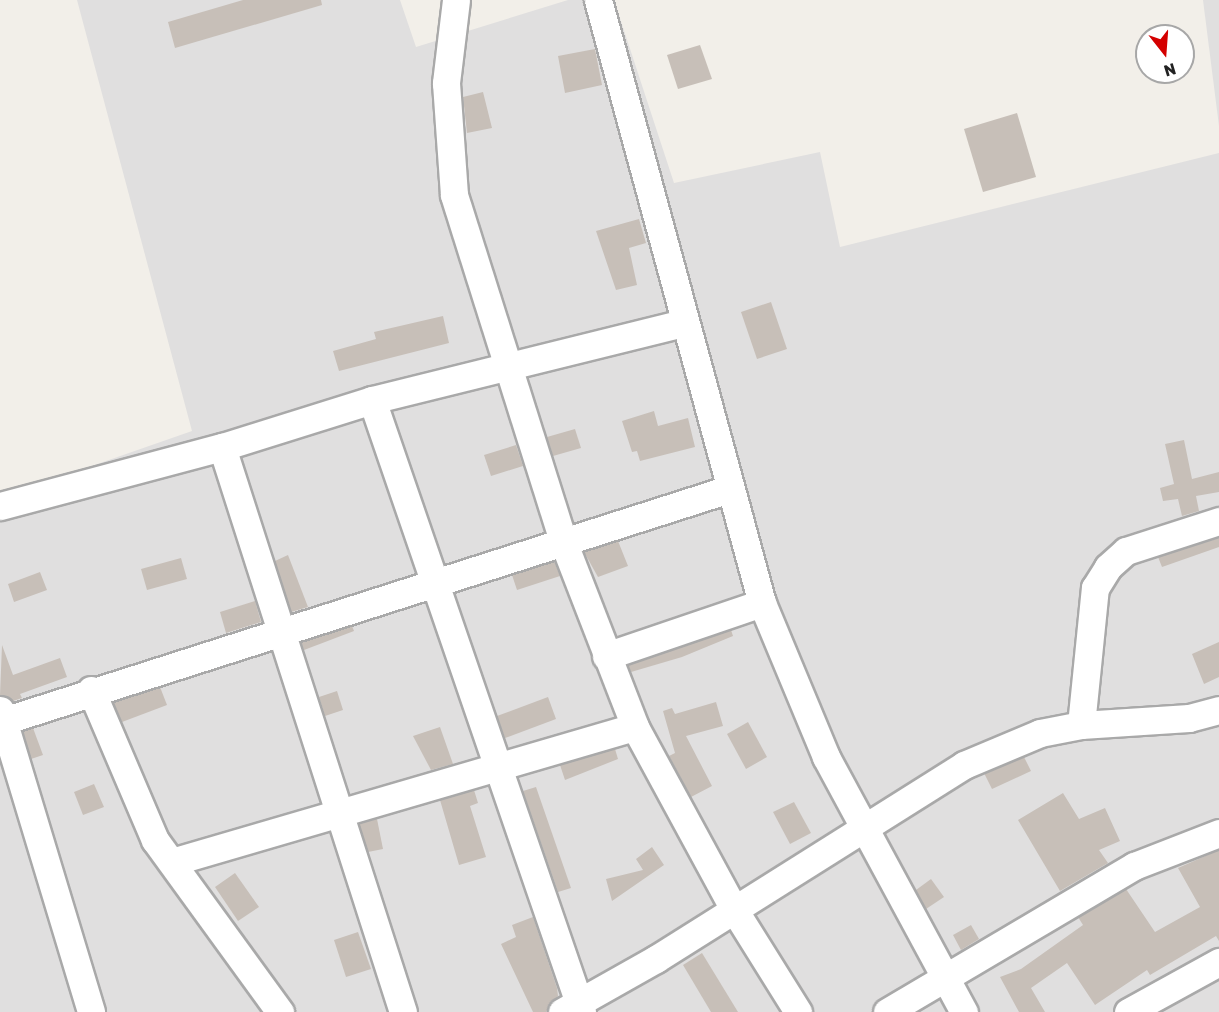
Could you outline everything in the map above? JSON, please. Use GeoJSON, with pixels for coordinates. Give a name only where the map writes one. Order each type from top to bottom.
{"type":"FeatureCollection","features":[{"type":"Feature","properties":{"kind":"street"},"geometry":{"type":"LineString","coordinates":[[456,0],[446,83],[454,195],[563,541],[606,656],[636,727],[735,911],[798,1012]]}},
{"type":"Feature","properties":{"kind":"street"},"geometry":{"type":"LineString","coordinates":[[598,0],[683,323],[762,603],[826,757],[964,1012]]}},
{"type":"Feature","properties":{"kind":"street"},"geometry":{"type":"LineString","coordinates":[[0,506],[222,447],[372,400],[683,323]]}},
{"type":"Feature","properties":{"kind":"street"},"geometry":{"type":"LineString","coordinates":[[372,400],[575,1009],[735,911],[964,765],[1040,733],[1081,725],[1188,718],[1219,710]]}},
{"type":"Feature","properties":{"kind":"street"},"geometry":{"type":"LineString","coordinates":[[222,447],[403,1012]]}},
{"type":"Feature","properties":{"kind":"street"},"geometry":{"type":"LineString","coordinates":[[91,1012],[1,718],[729,489]]}},
{"type":"Feature","properties":{"kind":"street"},"geometry":{"type":"LineString","coordinates":[[1081,725],[1095,588],[1108,567],[1126,551],[1219,521]]}},
{"type":"Feature","properties":{"kind":"street"},"geometry":{"type":"LineString","coordinates":[[606,656],[762,603]]}},
{"type":"Feature","properties":{"kind":"street"},"geometry":{"type":"LineString","coordinates":[[91,690],[141,814],[172,862],[280,1012]]}},
{"type":"Feature","properties":{"kind":"street"},"geometry":{"type":"LineString","coordinates":[[172,862],[340,816],[496,767],[636,727]]}},
{"type":"Feature","properties":{"kind":"street"},"geometry":{"type":"LineString","coordinates":[[887,1012],[1134,866],[1219,833]]}},
{"type":"Feature","properties":{"kind":"street"},"geometry":{"type":"LineString","coordinates":[[1128,1012],[1219,962]]}},
{"type":"Feature","properties":{"kind":"shaded area"},"geometry":{"type":"Polygon","coordinates":[[[77,0],[400,0],[416,47],[568,0],[614,0],[674,183],[820,152],[840,247],[1219,153],[1219,1012],[0,1012],[0,498],[192,431],[77,0]]]}},
{"type":"Feature","properties":{"kind":"shaded area"},"geometry":{"type":"Polygon","coordinates":[[[1203,0],[1219,0],[1219,126],[1203,0]]]}},
{"type":"Feature","properties":{"kind":"building"},"geometry":{"type":"Polygon","coordinates":[[[243,0],[321,0],[322,5],[175,48],[168,22],[243,0]]]}},
{"type":"Feature","properties":{"kind":"building"},"geometry":{"type":"Polygon","coordinates":[[[700,45],[712,79],[678,89],[667,55],[700,45]]]}},
{"type":"Feature","properties":{"kind":"building"},"geometry":{"type":"Polygon","coordinates":[[[595,49],[602,85],[565,93],[558,56],[595,49]]]}},
{"type":"Feature","properties":{"kind":"building"},"geometry":{"type":"Polygon","coordinates":[[[483,92],[492,128],[467,133],[463,97],[483,92]]]}},
{"type":"Feature","properties":{"kind":"building"},"geometry":{"type":"Polygon","coordinates":[[[1017,113],[1036,177],[983,192],[964,129],[1017,113]]]}},
{"type":"Feature","properties":{"kind":"building"},"geometry":{"type":"Polygon","coordinates":[[[639,219],[646,243],[629,248],[637,285],[616,290],[596,231],[639,219]]]}},
{"type":"Feature","properties":{"kind":"building"},"geometry":{"type":"Polygon","coordinates":[[[771,302],[787,349],[757,359],[741,312],[771,302]]]}},
{"type":"Feature","properties":{"kind":"building"},"geometry":{"type":"Polygon","coordinates":[[[443,316],[449,343],[339,371],[333,351],[376,339],[374,332],[443,316]]]}},
{"type":"Feature","properties":{"kind":"building"},"geometry":{"type":"Polygon","coordinates":[[[654,411],[658,426],[688,418],[695,447],[640,461],[637,451],[632,452],[622,421],[654,411]]]}},
{"type":"Feature","properties":{"kind":"building"},"geometry":{"type":"Polygon","coordinates":[[[575,429],[581,448],[553,456],[547,437],[575,429]]]}},
{"type":"Feature","properties":{"kind":"building"},"geometry":{"type":"Polygon","coordinates":[[[1184,440],[1192,479],[1219,472],[1219,492],[1196,496],[1199,511],[1182,516],[1178,499],[1163,501],[1160,488],[1174,484],[1165,444],[1184,440]]]}},
{"type":"Feature","properties":{"kind":"building"},"geometry":{"type":"Polygon","coordinates":[[[516,445],[523,466],[491,476],[484,455],[516,445]]]}},
{"type":"Feature","properties":{"kind":"building"},"geometry":{"type":"Polygon","coordinates":[[[1219,538],[1219,547],[1162,567],[1158,557],[1219,538]]]}},
{"type":"Feature","properties":{"kind":"building"},"geometry":{"type":"Polygon","coordinates":[[[618,541],[628,566],[598,577],[584,552],[618,541]]]}},
{"type":"Feature","properties":{"kind":"building"},"geometry":{"type":"Polygon","coordinates":[[[288,555],[308,607],[291,612],[275,561],[288,555]]]}},
{"type":"Feature","properties":{"kind":"building"},"geometry":{"type":"Polygon","coordinates":[[[181,558],[187,579],[147,590],[141,569],[181,558]]]}},
{"type":"Feature","properties":{"kind":"building"},"geometry":{"type":"Polygon","coordinates":[[[554,561],[560,576],[517,590],[512,575],[554,561]]]}},
{"type":"Feature","properties":{"kind":"building"},"geometry":{"type":"Polygon","coordinates":[[[40,572],[47,590],[14,602],[8,584],[40,572]]]}},
{"type":"Feature","properties":{"kind":"building"},"geometry":{"type":"Polygon","coordinates":[[[255,601],[261,622],[226,633],[220,612],[255,601]]]}},
{"type":"Feature","properties":{"kind":"building"},"geometry":{"type":"Polygon","coordinates":[[[352,626],[354,631],[304,650],[301,642],[352,626]]]}},
{"type":"Feature","properties":{"kind":"building"},"geometry":{"type":"Polygon","coordinates":[[[731,630],[733,636],[682,657],[631,672],[628,665],[731,630]]]}},
{"type":"Feature","properties":{"kind":"building"},"geometry":{"type":"Polygon","coordinates":[[[1219,642],[1219,677],[1204,684],[1192,654],[1219,642]]]}},
{"type":"Feature","properties":{"kind":"building"},"geometry":{"type":"Polygon","coordinates":[[[2,645],[13,675],[60,658],[67,677],[20,694],[22,698],[13,701],[0,695],[2,645]]]}},
{"type":"Feature","properties":{"kind":"building"},"geometry":{"type":"Polygon","coordinates":[[[160,687],[167,705],[122,722],[113,702],[160,687]]]}},
{"type":"Feature","properties":{"kind":"building"},"geometry":{"type":"Polygon","coordinates":[[[337,691],[343,710],[325,716],[319,697],[337,691]]]}},
{"type":"Feature","properties":{"kind":"building"},"geometry":{"type":"Polygon","coordinates":[[[548,697],[556,719],[505,738],[497,716],[548,697]]]}},
{"type":"Feature","properties":{"kind":"building"},"geometry":{"type":"Polygon","coordinates":[[[716,702],[723,726],[686,736],[712,786],[691,797],[669,756],[675,753],[663,711],[672,708],[675,714],[716,702]]]}},
{"type":"Feature","properties":{"kind":"building"},"geometry":{"type":"Polygon","coordinates":[[[748,722],[767,757],[746,769],[727,734],[748,722]]]}},
{"type":"Feature","properties":{"kind":"building"},"geometry":{"type":"Polygon","coordinates":[[[440,727],[453,764],[431,770],[413,736],[440,727]]]}},
{"type":"Feature","properties":{"kind":"building"},"geometry":{"type":"Polygon","coordinates":[[[33,728],[43,755],[31,759],[23,731],[33,728]]]}},
{"type":"Feature","properties":{"kind":"building"},"geometry":{"type":"Polygon","coordinates":[[[615,749],[618,759],[565,780],[560,765],[615,749]]]}},
{"type":"Feature","properties":{"kind":"building"},"geometry":{"type":"Polygon","coordinates":[[[1024,757],[1031,771],[992,789],[984,773],[1024,757]]]}},
{"type":"Feature","properties":{"kind":"building"},"geometry":{"type":"Polygon","coordinates":[[[94,784],[104,807],[83,815],[74,792],[94,784]]]}},
{"type":"Feature","properties":{"kind":"building"},"geometry":{"type":"Polygon","coordinates":[[[536,787],[571,888],[558,892],[523,791],[536,787]]]}},
{"type":"Feature","properties":{"kind":"building"},"geometry":{"type":"Polygon","coordinates":[[[474,790],[478,803],[470,806],[486,857],[459,865],[440,800],[474,790]]]}},
{"type":"Feature","properties":{"kind":"building"},"geometry":{"type":"Polygon","coordinates":[[[1063,793],[1079,819],[1105,808],[1120,841],[1099,850],[1108,863],[1060,891],[1018,820],[1063,793]]]}},
{"type":"Feature","properties":{"kind":"building"},"geometry":{"type":"Polygon","coordinates":[[[794,802],[811,833],[790,844],[773,812],[794,802]]]}},
{"type":"Feature","properties":{"kind":"building"},"geometry":{"type":"Polygon","coordinates":[[[377,819],[383,849],[368,852],[359,824],[377,819]]]}},
{"type":"Feature","properties":{"kind":"building"},"geometry":{"type":"Polygon","coordinates":[[[652,847],[664,865],[612,901],[606,879],[643,870],[636,859],[652,847]]]}},
{"type":"Feature","properties":{"kind":"building"},"geometry":{"type":"Polygon","coordinates":[[[1219,850],[1219,941],[1216,936],[1150,975],[1147,970],[1095,1005],[1067,963],[1031,988],[1045,1012],[1019,1012],[1000,977],[1021,969],[1083,925],[1078,917],[1126,889],[1155,932],[1200,907],[1178,868],[1219,850]]]}},
{"type":"Feature","properties":{"kind":"building"},"geometry":{"type":"Polygon","coordinates":[[[235,873],[259,907],[238,921],[215,887],[235,873]]]}},
{"type":"Feature","properties":{"kind":"building"},"geometry":{"type":"Polygon","coordinates":[[[931,879],[944,897],[926,909],[916,890],[931,879]]]}},
{"type":"Feature","properties":{"kind":"building"},"geometry":{"type":"Polygon","coordinates":[[[533,917],[557,988],[558,996],[546,1012],[533,1012],[501,944],[516,937],[512,925],[533,917]]]}},
{"type":"Feature","properties":{"kind":"building"},"geometry":{"type":"Polygon","coordinates":[[[971,925],[979,939],[961,950],[953,935],[971,925]]]}},
{"type":"Feature","properties":{"kind":"building"},"geometry":{"type":"Polygon","coordinates":[[[358,932],[371,969],[346,977],[334,940],[358,932]]]}},
{"type":"Feature","properties":{"kind":"building"},"geometry":{"type":"Polygon","coordinates":[[[702,953],[738,1012],[711,1012],[683,965],[702,953]]]}}]}
